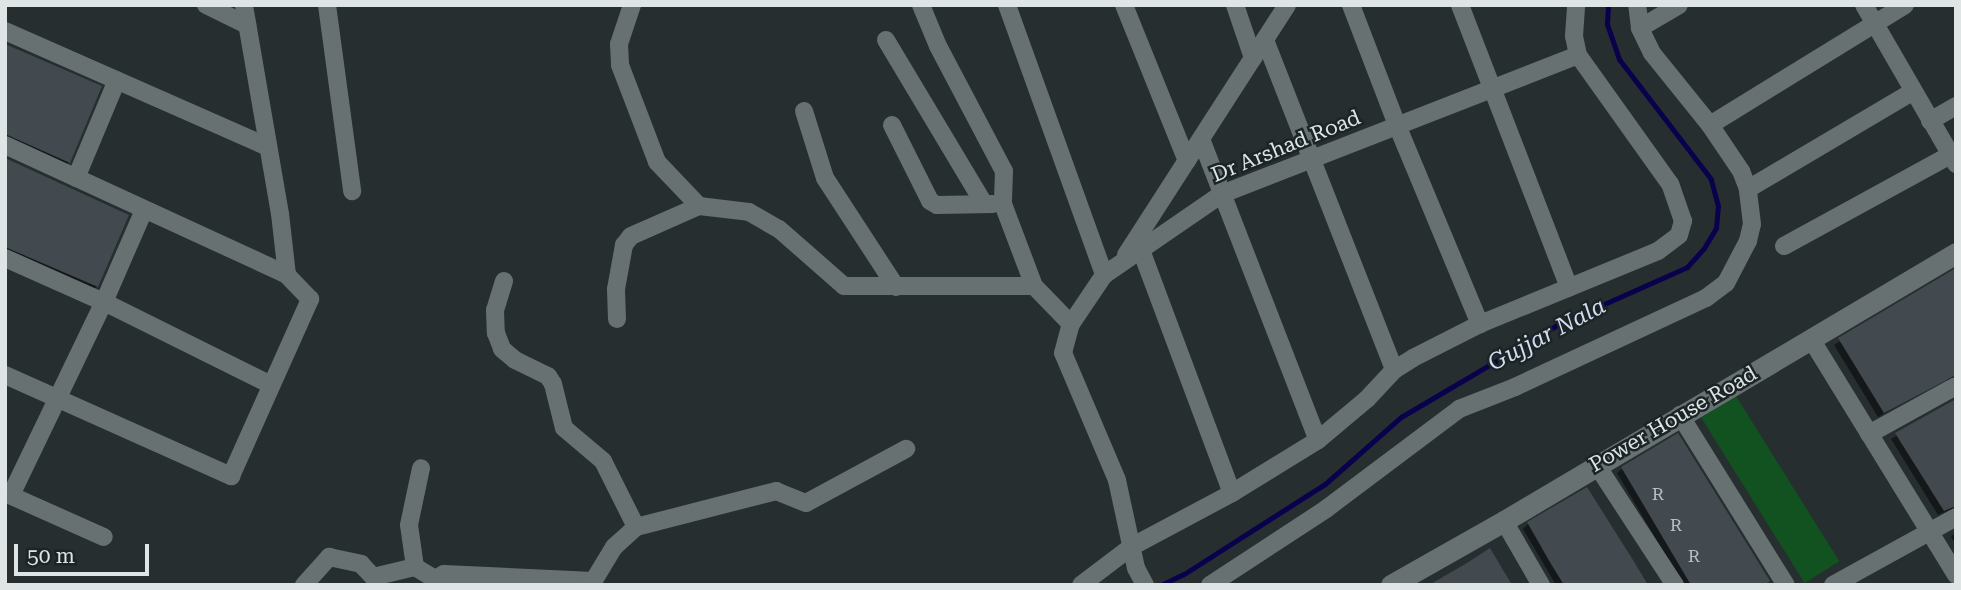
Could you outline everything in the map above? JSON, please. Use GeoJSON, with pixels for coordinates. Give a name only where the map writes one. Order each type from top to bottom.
{"type":"FeatureCollection","features":[{"type":"Feature","properties":{"kind":"street"},"geometry":{"type":"LineString","coordinates":[[206,5],[247,25]]}},
{"type":"Feature","properties":{"kind":"street"},"geometry":{"type":"LineString","coordinates":[[244,5],[287,275]]}},
{"type":"Feature","properties":{"kind":"street"},"geometry":{"type":"LineString","coordinates":[[327,5],[352,191]]}},
{"type":"Feature","properties":{"kind":"street"},"geometry":{"type":"LineString","coordinates":[[632,5],[619,44],[620,65],[657,162],[699,206]]}},
{"type":"Feature","properties":{"kind":"street"},"geometry":{"type":"LineString","coordinates":[[920,5],[938,46],[1004,171],[1003,204],[1034,286],[1071,324]]}},
{"type":"Feature","properties":{"kind":"street"},"geometry":{"type":"LineString","coordinates":[[1007,5],[1104,275]]}},
{"type":"Feature","properties":{"kind":"street"},"geometry":{"type":"LineString","coordinates":[[1124,5],[1187,161]]}},
{"type":"Feature","properties":{"kind":"street"},"geometry":{"type":"LineString","coordinates":[[1235,5],[1253,58]]}},
{"type":"Feature","properties":{"kind":"street"},"geometry":{"type":"LineString","coordinates":[[1120,265],[1287,5]]}},
{"type":"Feature","properties":{"kind":"street"},"geometry":{"type":"LineString","coordinates":[[1351,5],[1396,125],[1480,324]]}},
{"type":"Feature","properties":{"kind":"street"},"geometry":{"type":"LineString","coordinates":[[1460,5],[1569,288]]}},
{"type":"Feature","properties":{"kind":"street"},"geometry":{"type":"LineString","coordinates":[[1081,585],[1131,547],[1232,493],[1318,440],[1367,399],[1394,370],[1480,324],[1658,251],[1679,235],[1683,221],[1670,184],[1578,55],[1574,36],[1576,5]]}},
{"type":"Feature","properties":{"kind":"street"},"geometry":{"type":"LineString","coordinates":[[1210,585],[1326,509],[1459,409],[1515,387],[1706,298],[1726,283],[1748,241],[1752,224],[1748,189],[1741,171],[1710,125],[1652,52],[1640,28],[1637,5]]}},
{"type":"Feature","properties":{"kind":"street"},"geometry":{"type":"LineString","coordinates":[[1640,28],[1679,5]]}},
{"type":"Feature","properties":{"kind":"street"},"geometry":{"type":"LineString","coordinates":[[1784,246],[1953,160],[1864,5]]}},
{"type":"Feature","properties":{"kind":"street"},"geometry":{"type":"LineString","coordinates":[[1710,125],[1905,5]]}},
{"type":"Feature","properties":{"kind":"street"},"geometry":{"type":"LineString","coordinates":[[5,31],[268,147]]}},
{"type":"Feature","properties":{"kind":"street"},"geometry":{"type":"LineString","coordinates":[[886,40],[984,204]]}},
{"type":"Feature","properties":{"kind":"street"},"geometry":{"type":"LineString","coordinates":[[1265,40],[1394,370]]}},
{"type":"Feature","properties":{"kind":"street","name":"Dr Arshad Road"},"geometry":{"type":"LineString","coordinates":[[1143,582],[1131,547],[1117,480],[1063,353],[1071,324],[1104,275],[1222,194],[1578,55]]}},
{"type":"Feature","properties":{"kind":"street"},"geometry":{"type":"LineString","coordinates":[[76,178],[117,80]]}},
{"type":"Feature","properties":{"kind":"street"},"geometry":{"type":"LineString","coordinates":[[1748,189],[1912,92]]}},
{"type":"Feature","properties":{"kind":"street"},"geometry":{"type":"LineString","coordinates":[[1930,121],[1956,106]]}},
{"type":"Feature","properties":{"kind":"street"},"geometry":{"type":"LineString","coordinates":[[804,111],[825,178],[896,287]]}},
{"type":"Feature","properties":{"kind":"street"},"geometry":{"type":"LineString","coordinates":[[892,125],[930,201],[937,205],[1003,204]]}},
{"type":"Feature","properties":{"kind":"street"},"geometry":{"type":"LineString","coordinates":[[1201,139],[1318,440]]}},
{"type":"Feature","properties":{"kind":"street"},"geometry":{"type":"LineString","coordinates":[[5,145],[287,275],[310,299],[231,476],[5,375]]}},
{"type":"Feature","properties":{"kind":"street"},"geometry":{"type":"LineString","coordinates":[[617,319],[616,289],[624,244],[631,236],[699,206],[749,212],[779,229],[844,286],[1034,286]]}},
{"type":"Feature","properties":{"kind":"street"},"geometry":{"type":"LineString","coordinates":[[104,537],[8,494],[104,302],[144,210]]}},
{"type":"Feature","properties":{"kind":"street"},"geometry":{"type":"LineString","coordinates":[[1141,250],[1232,493]]}},
{"type":"Feature","properties":{"kind":"street","name":"Power House Road"},"geometry":{"type":"LineString","coordinates":[[1401,582],[1956,253]]}},
{"type":"Feature","properties":{"kind":"street"},"geometry":{"type":"LineString","coordinates":[[5,258],[104,302],[271,385]]}},
{"type":"Feature","properties":{"kind":"street"},"geometry":{"type":"LineString","coordinates":[[504,281],[495,310],[496,333],[502,349],[515,360],[548,376],[564,428],[604,461],[636,527]]}},
{"type":"Feature","properties":{"kind":"street"},"geometry":{"type":"LineString","coordinates":[[1811,339],[1956,575]]}},
{"type":"Feature","properties":{"kind":"street"},"geometry":{"type":"LineString","coordinates":[[1870,434],[1956,386]]}},
{"type":"Feature","properties":{"kind":"street"},"geometry":{"type":"LineString","coordinates":[[1680,415],[1786,585]]}},
{"type":"Feature","properties":{"kind":"street"},"geometry":{"type":"LineString","coordinates":[[304,585],[330,557],[361,564],[373,577],[415,567],[440,582],[444,574],[592,583],[614,547],[636,527],[776,491],[806,503],[906,449]]}},
{"type":"Feature","properties":{"kind":"street"},"geometry":{"type":"LineString","coordinates":[[1596,464],[1675,585]]}},
{"type":"Feature","properties":{"kind":"street"},"geometry":{"type":"LineString","coordinates":[[415,567],[409,525],[421,468]]}},
{"type":"Feature","properties":{"kind":"street"},"geometry":{"type":"LineString","coordinates":[[1833,585],[1956,517]]}},
{"type":"Feature","properties":{"kind":"street"},"geometry":{"type":"LineString","coordinates":[[1504,521],[1541,585]]}},
{"type":"Feature","properties":{"kind":"green space"},"geometry":{"type":"Polygon","coordinates":[[[1736,396],[1839,561],[1805,583],[1701,418],[1736,396]]]}},
{"type":"Feature","properties":{"kind":"building"},"geometry":{"type":"Polygon","coordinates":[[[5,44],[102,86],[70,163],[5,134],[5,44]]]}},
{"type":"Feature","properties":{"kind":"building"},"geometry":{"type":"Polygon","coordinates":[[[5,158],[129,215],[98,287],[5,247],[5,158]]]}},
{"type":"Feature","properties":{"kind":"building"},"geometry":{"type":"Polygon","coordinates":[[[1956,268],[1956,375],[1884,413],[1838,338],[1956,268]]]}},
{"type":"Feature","properties":{"kind":"building"},"geometry":{"type":"Polygon","coordinates":[[[1956,399],[1956,506],[1944,511],[1895,433],[1956,399]]]}},
{"type":"Feature","properties":{"kind":"building"},"geometry":{"type":"Polygon","coordinates":[[[1678,433],[1770,581],[1764,585],[1691,585],[1621,467],[1678,433]]]}},
{"type":"Feature","properties":{"kind":"building"},"geometry":{"type":"Polygon","coordinates":[[[1587,487],[1648,585],[1564,585],[1527,522],[1587,487]]]}},
{"type":"Feature","properties":{"kind":"building"},"geometry":{"type":"Polygon","coordinates":[[[1490,548],[1512,585],[1429,585],[1467,563],[1490,548]]]}},
{"type":"Feature","properties":{"kind":"waterway","name":"Gujjar Nala"},"geometry":{"type":"LineString","coordinates":[[1161,585],[1184,574],[1325,484],[1401,417],[1557,325],[1687,267],[1704,248],[1716,228],[1718,206],[1711,179],[1619,59],[1607,24],[1608,5]]}}]}
